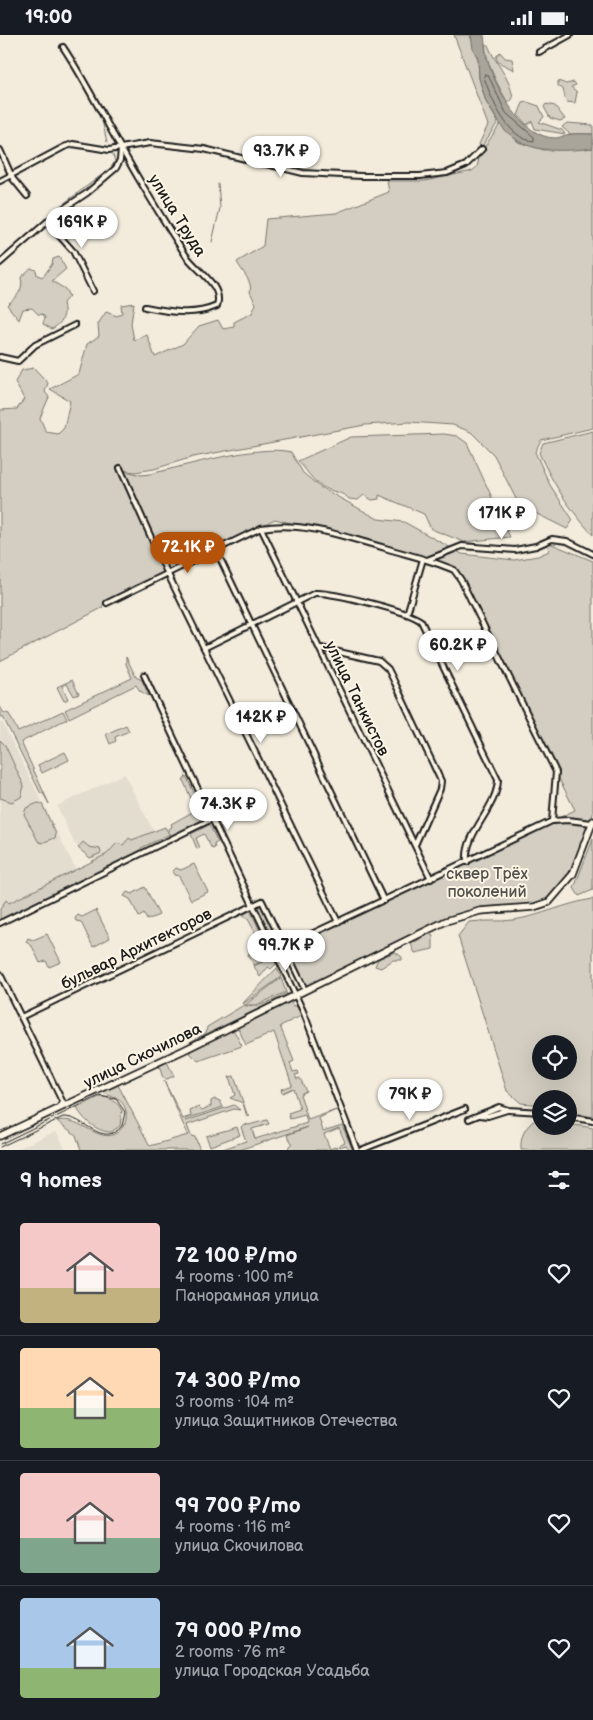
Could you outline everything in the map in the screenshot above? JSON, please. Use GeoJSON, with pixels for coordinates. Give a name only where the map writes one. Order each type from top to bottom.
{"type":"FeatureCollection","features":[{"type":"Feature","properties":{"kind":"street"},"geometry":{"type":"LineString","coordinates":[[540,52],[567,35]]}},
{"type":"Feature","properties":{"kind":"street"},"geometry":{"type":"LineString","coordinates":[[0,263],[47,222],[116,169],[121,149],[89,88],[63,47]]}},
{"type":"Feature","properties":{"kind":"street"},"geometry":{"type":"LineString","coordinates":[[0,181],[64,147],[73,145],[101,151],[150,143],[204,149],[308,174],[420,176],[456,171],[473,161],[482,149]]}},
{"type":"Feature","properties":{"kind":"street","name":"улица Труда"},"geometry":{"type":"LineString","coordinates":[[121,149],[186,255],[211,282],[219,297],[218,306],[203,313],[145,307]]}},
{"type":"Feature","properties":{"kind":"street"},"geometry":{"type":"LineString","coordinates":[[0,150],[12,173],[13,179],[27,196]]}},
{"type":"Feature","properties":{"kind":"street"},"geometry":{"type":"LineString","coordinates":[[47,222],[73,251],[93,291]]}},
{"type":"Feature","properties":{"kind":"street"},"geometry":{"type":"LineString","coordinates":[[0,357],[18,361],[35,345],[75,325]]}},
{"type":"Feature","properties":{"kind":"street"},"geometry":{"type":"LineString","coordinates":[[120,468],[168,574],[338,922]]}},
{"type":"Feature","properties":{"kind":"street"},"geometry":{"type":"LineString","coordinates":[[107,603],[261,528],[293,526],[324,531],[425,560],[457,573],[556,772],[552,821]]}},
{"type":"Feature","properties":{"kind":"street","name":"улица Танкистов"},"geometry":{"type":"LineString","coordinates":[[261,528],[321,648],[431,879]]}},
{"type":"Feature","properties":{"kind":"street"},"geometry":{"type":"LineString","coordinates":[[406,614],[425,560],[462,546],[515,550],[536,546],[552,539],[567,541],[593,554]]}},
{"type":"Feature","properties":{"kind":"street"},"geometry":{"type":"LineString","coordinates":[[216,550],[384,901]]}},
{"type":"Feature","properties":{"kind":"street"},"geometry":{"type":"LineString","coordinates":[[204,648],[318,593],[417,618],[426,628],[498,780],[495,794],[467,850],[467,862]]}},
{"type":"Feature","properties":{"kind":"street"},"geometry":{"type":"LineString","coordinates":[[321,648],[379,661],[388,669],[395,683],[441,781],[440,789],[415,845]]}},
{"type":"Feature","properties":{"kind":"street"},"geometry":{"type":"LineString","coordinates":[[144,675],[296,995],[357,1150]]}},
{"type":"Feature","properties":{"kind":"street"},"geometry":{"type":"LineString","coordinates":[[0,923],[212,819]]}},
{"type":"Feature","properties":{"kind":"street"},"geometry":{"type":"LineString","coordinates":[[275,951],[552,821],[592,822]]}},
{"type":"Feature","properties":{"kind":"street","name":"улица Скочилова"},"geometry":{"type":"LineString","coordinates":[[0,1137],[61,1105],[64,1108],[457,917],[494,909],[534,907],[549,902],[572,873],[592,822]]}},
{"type":"Feature","properties":{"kind":"street","name":"бульвар Архитекторов"},"geometry":{"type":"LineString","coordinates":[[21,1017],[262,901],[285,947]]}},
{"type":"Feature","properties":{"kind":"street"},"geometry":{"type":"LineString","coordinates":[[285,947],[305,990]]}},
{"type":"Feature","properties":{"kind":"street"},"geometry":{"type":"LineString","coordinates":[[0,974],[61,1105]]}},
{"type":"Feature","properties":{"kind":"street"},"geometry":{"type":"LineString","coordinates":[[469,1119],[499,1107],[508,1110],[532,1111]]}},
{"type":"Feature","properties":{"kind":"street"},"geometry":{"type":"LineString","coordinates":[[362,1150],[465,1109]]}},
{"type":"Feature","properties":{"kind":"street"},"geometry":{"type":"LineString","coordinates":[[577,1118],[593,1121]]}},
{"type":"Feature","properties":{"kind":"shaded area"},"geometry":{"type":"Polygon","coordinates":[[[2,722],[80,878],[0,916],[0,723],[2,722]]]}},
{"type":"Feature","properties":{"kind":"shaded area"},"geometry":{"type":"Polygon","coordinates":[[[124,774],[158,840],[96,870],[90,857],[74,843],[57,806],[124,774]]]}},
{"type":"Feature","properties":{"kind":"shaded area"},"geometry":{"type":"Polygon","coordinates":[[[56,1131],[66,1150],[15,1150],[56,1131]]]}},
{"type":"Feature","properties":{"kind":"green space"},"geometry":{"type":"Polygon","coordinates":[[[454,35],[470,35],[478,59],[479,78],[486,102],[498,122],[481,148],[479,144],[488,125],[454,35]]]}},
{"type":"Feature","properties":{"kind":"green space"},"geometry":{"type":"Polygon","coordinates":[[[485,44],[488,45],[509,84],[513,98],[508,103],[490,67],[485,44]]]}},
{"type":"Feature","properties":{"kind":"green space"},"geometry":{"type":"Polygon","coordinates":[[[500,52],[505,58],[512,59],[514,70],[498,62],[496,57],[500,52]]]}},
{"type":"Feature","properties":{"kind":"green space"},"geometry":{"type":"Polygon","coordinates":[[[558,81],[566,84],[574,82],[576,85],[571,87],[577,92],[575,103],[566,102],[563,89],[558,86],[558,81]]]}},
{"type":"Feature","properties":{"kind":"green space"},"geometry":{"type":"Polygon","coordinates":[[[527,102],[539,106],[544,117],[539,122],[562,130],[565,134],[535,129],[532,121],[527,125],[518,115],[523,103],[527,102]]]}},
{"type":"Feature","properties":{"kind":"green space"},"geometry":{"type":"Polygon","coordinates":[[[546,104],[555,106],[565,119],[560,121],[550,118],[544,107],[546,104]]]}},
{"type":"Feature","properties":{"kind":"green space"},"geometry":{"type":"Polygon","coordinates":[[[567,123],[593,125],[593,134],[570,134],[562,127],[567,123]]]}},
{"type":"Feature","properties":{"kind":"green space","name":"сквер Трёх поколений"},"geometry":{"type":"Polygon","coordinates":[[[500,124],[518,142],[544,150],[593,148],[593,428],[541,440],[535,452],[550,485],[573,520],[567,529],[519,505],[494,455],[471,432],[453,425],[409,422],[365,425],[193,457],[154,469],[135,472],[122,470],[141,475],[241,453],[277,450],[291,452],[303,473],[320,487],[378,519],[404,522],[462,554],[514,560],[538,556],[549,551],[547,542],[593,561],[593,814],[566,880],[547,899],[540,903],[482,908],[451,916],[308,986],[305,985],[289,948],[575,810],[452,568],[425,558],[275,519],[169,572],[121,471],[119,474],[166,574],[109,599],[104,602],[102,608],[0,661],[0,410],[17,409],[24,399],[15,382],[22,370],[34,368],[48,383],[45,392],[49,397],[40,418],[46,432],[58,434],[64,428],[70,401],[50,389],[79,374],[87,344],[99,336],[98,324],[106,312],[117,316],[122,313],[121,305],[134,303],[131,324],[134,340],[147,335],[155,357],[183,344],[199,326],[218,320],[223,329],[234,327],[234,322],[252,313],[256,304],[250,292],[249,280],[237,262],[263,246],[266,219],[336,213],[389,192],[387,181],[425,181],[472,171],[477,167],[480,154],[500,124]]]}},
{"type":"Feature","properties":{"kind":"green space"},"geometry":{"type":"Polygon","coordinates":[[[59,257],[66,269],[52,281],[65,289],[69,296],[63,303],[64,315],[61,321],[52,329],[43,324],[45,317],[42,314],[39,315],[32,308],[23,309],[19,320],[7,305],[21,290],[21,277],[31,268],[36,270],[37,275],[43,277],[52,264],[53,259],[59,257]]]}},
{"type":"Feature","properties":{"kind":"green space"},"geometry":{"type":"Polygon","coordinates":[[[593,431],[593,535],[563,496],[539,453],[543,443],[593,431]]]}},
{"type":"Feature","properties":{"kind":"green space"},"geometry":{"type":"Polygon","coordinates":[[[444,434],[457,436],[467,443],[510,537],[464,542],[431,529],[424,514],[379,495],[379,499],[372,500],[364,495],[358,500],[349,499],[327,489],[316,482],[298,461],[351,437],[444,434]]]}},
{"type":"Feature","properties":{"kind":"green space"},"geometry":{"type":"Polygon","coordinates":[[[126,657],[136,677],[142,680],[149,696],[140,691],[136,685],[69,718],[65,710],[132,678],[126,664],[126,657]]]}},
{"type":"Feature","properties":{"kind":"green space"},"geometry":{"type":"Polygon","coordinates":[[[72,680],[79,694],[74,696],[67,684],[62,686],[68,699],[64,701],[57,687],[72,680]]]}},
{"type":"Feature","properties":{"kind":"green space"},"geometry":{"type":"Polygon","coordinates":[[[0,706],[3,712],[9,714],[18,732],[63,711],[67,719],[21,742],[49,804],[43,793],[41,794],[3,717],[1,717],[0,706]]]}},
{"type":"Feature","properties":{"kind":"green space"},"geometry":{"type":"Polygon","coordinates":[[[126,725],[129,731],[115,737],[116,741],[110,744],[106,734],[126,725]]]}},
{"type":"Feature","properties":{"kind":"green space"},"geometry":{"type":"Polygon","coordinates":[[[0,740],[5,745],[24,786],[21,797],[12,802],[0,798],[0,740]]]}},
{"type":"Feature","properties":{"kind":"green space"},"geometry":{"type":"Polygon","coordinates":[[[65,752],[69,760],[42,773],[38,765],[65,752]]]}},
{"type":"Feature","properties":{"kind":"green space"},"geometry":{"type":"Polygon","coordinates":[[[186,776],[206,818],[171,836],[168,829],[172,827],[171,824],[196,810],[183,780],[186,776]]]}},
{"type":"Feature","properties":{"kind":"green space"},"geometry":{"type":"Polygon","coordinates":[[[38,803],[42,804],[56,834],[55,838],[42,843],[38,841],[24,814],[26,808],[38,803]]]}},
{"type":"Feature","properties":{"kind":"green space"},"geometry":{"type":"Polygon","coordinates":[[[209,825],[218,842],[214,844],[215,848],[212,849],[204,834],[196,838],[200,848],[197,849],[191,834],[209,825]]]}},
{"type":"Feature","properties":{"kind":"green space"},"geometry":{"type":"Polygon","coordinates":[[[165,827],[170,836],[168,835],[141,848],[141,851],[0,920],[0,909],[6,900],[9,903],[107,854],[117,843],[123,845],[129,838],[132,840],[165,827]]]}},
{"type":"Feature","properties":{"kind":"green space"},"geometry":{"type":"Polygon","coordinates":[[[593,839],[593,890],[579,896],[574,888],[593,839]]]}},
{"type":"Feature","properties":{"kind":"green space"},"geometry":{"type":"Polygon","coordinates":[[[83,842],[89,847],[100,849],[101,853],[90,858],[78,848],[83,842]]]}},
{"type":"Feature","properties":{"kind":"green space"},"geometry":{"type":"Polygon","coordinates":[[[194,864],[208,892],[191,900],[179,876],[174,875],[173,871],[176,868],[181,870],[194,864]]]}},
{"type":"Feature","properties":{"kind":"green space"},"geometry":{"type":"Polygon","coordinates":[[[145,887],[159,915],[147,920],[144,914],[139,917],[130,899],[124,896],[127,892],[132,894],[145,887]]]}},
{"type":"Feature","properties":{"kind":"green space"},"geometry":{"type":"Polygon","coordinates":[[[593,899],[593,1117],[577,1114],[577,1090],[532,1090],[532,1104],[521,1103],[507,1091],[458,936],[469,922],[508,921],[543,913],[573,903],[593,899]]]}},
{"type":"Feature","properties":{"kind":"green space"},"geometry":{"type":"Polygon","coordinates":[[[262,905],[282,945],[275,946],[256,906],[262,905]]]}},
{"type":"Feature","properties":{"kind":"green space"},"geometry":{"type":"Polygon","coordinates":[[[96,910],[110,938],[93,947],[81,922],[76,921],[75,918],[78,915],[82,917],[96,910]]]}},
{"type":"Feature","properties":{"kind":"green space"},"geometry":{"type":"Polygon","coordinates":[[[250,910],[263,937],[257,936],[248,919],[242,916],[250,910]]]}},
{"type":"Feature","properties":{"kind":"green space"},"geometry":{"type":"Polygon","coordinates":[[[47,934],[61,962],[49,967],[46,961],[40,963],[32,946],[26,942],[28,938],[33,940],[47,934]]]}},
{"type":"Feature","properties":{"kind":"green space"},"geometry":{"type":"Polygon","coordinates":[[[429,934],[433,936],[433,949],[415,953],[411,944],[429,934]]]}},
{"type":"Feature","properties":{"kind":"green space"},"geometry":{"type":"Polygon","coordinates":[[[265,941],[276,964],[271,969],[268,967],[260,977],[254,966],[266,960],[254,965],[248,954],[253,952],[251,948],[265,941]]]}},
{"type":"Feature","properties":{"kind":"green space"},"geometry":{"type":"Polygon","coordinates":[[[395,952],[402,957],[402,960],[393,960],[381,968],[375,966],[378,959],[395,952]]]}},
{"type":"Feature","properties":{"kind":"green space"},"geometry":{"type":"Polygon","coordinates":[[[277,968],[281,977],[243,1004],[243,1003],[277,968]]]}},
{"type":"Feature","properties":{"kind":"green space"},"geometry":{"type":"Polygon","coordinates":[[[281,978],[286,992],[257,1005],[245,1005],[281,978]]]}},
{"type":"Feature","properties":{"kind":"green space"},"geometry":{"type":"Polygon","coordinates":[[[287,993],[287,995],[190,1042],[206,1033],[207,1027],[244,1005],[260,1005],[287,993]]]}},
{"type":"Feature","properties":{"kind":"green space"},"geometry":{"type":"Polygon","coordinates":[[[290,1001],[293,1006],[299,1006],[303,1015],[280,1026],[294,1061],[290,1063],[293,1072],[298,1071],[299,1074],[295,1075],[297,1079],[300,1078],[306,1091],[300,1094],[308,1120],[336,1110],[319,1118],[323,1131],[342,1125],[352,1148],[349,1149],[346,1145],[340,1147],[339,1145],[345,1142],[339,1128],[324,1134],[330,1149],[337,1146],[338,1148],[333,1150],[288,1150],[292,1143],[287,1135],[308,1127],[239,1150],[220,1150],[246,1141],[241,1127],[244,1124],[249,1125],[267,1120],[269,1124],[252,1129],[255,1139],[307,1123],[305,1115],[290,1119],[288,1113],[300,1109],[293,1088],[282,1093],[281,1089],[292,1085],[274,1032],[246,1045],[238,1028],[290,1001]]]}},
{"type":"Feature","properties":{"kind":"green space"},"geometry":{"type":"Polygon","coordinates":[[[233,1029],[242,1046],[198,1061],[190,1053],[190,1050],[233,1029]]]}},
{"type":"Feature","properties":{"kind":"green space"},"geometry":{"type":"Polygon","coordinates":[[[167,1062],[174,1076],[167,1079],[163,1078],[159,1066],[167,1062]]]}},
{"type":"Feature","properties":{"kind":"green space"},"geometry":{"type":"Polygon","coordinates":[[[234,1076],[247,1114],[250,1116],[247,1117],[243,1103],[230,1098],[235,1095],[229,1077],[234,1076]]]}},
{"type":"Feature","properties":{"kind":"green space"},"geometry":{"type":"Polygon","coordinates":[[[164,1081],[183,1119],[191,1116],[190,1111],[199,1107],[202,1110],[211,1106],[211,1101],[215,1099],[220,1101],[223,1107],[186,1119],[186,1121],[234,1105],[240,1110],[234,1109],[187,1125],[191,1136],[195,1137],[200,1150],[81,1150],[76,1135],[57,1121],[66,1120],[74,1122],[106,1136],[114,1134],[124,1125],[126,1111],[120,1100],[103,1092],[118,1085],[150,1146],[188,1135],[164,1081]]]}},
{"type":"Feature","properties":{"kind":"green space"},"geometry":{"type":"Polygon","coordinates":[[[99,1097],[113,1100],[122,1111],[120,1126],[111,1132],[91,1125],[77,1108],[99,1097]]]}},
{"type":"Feature","properties":{"kind":"green space"},"geometry":{"type":"Polygon","coordinates":[[[532,1122],[532,1135],[577,1135],[577,1125],[593,1128],[593,1150],[521,1150],[521,1140],[532,1122]]]}},
{"type":"Feature","properties":{"kind":"green space"},"geometry":{"type":"Polygon","coordinates":[[[237,1127],[240,1135],[210,1146],[206,1136],[237,1127]]]}},
{"type":"Feature","properties":{"kind":"water"},"geometry":{"type":"Polygon","coordinates":[[[471,35],[484,35],[487,58],[496,82],[511,109],[521,120],[543,136],[555,138],[572,134],[593,134],[593,148],[546,150],[528,146],[505,131],[486,102],[479,78],[478,59],[473,49],[471,35]]]}},
{"type":"Feature","properties":{"kind":"waterway"},"geometry":{"type":"LineString","coordinates":[[68,59],[85,87]]}},
{"type":"Feature","properties":{"kind":"waterway"},"geometry":{"type":"LineString","coordinates":[[101,116],[107,142]]}},
{"type":"Feature","properties":{"kind":"waterway"},"geometry":{"type":"LineString","coordinates":[[0,259],[59,207],[111,168],[115,161],[113,155]]}},
{"type":"Feature","properties":{"kind":"waterway"},"geometry":{"type":"LineString","coordinates":[[212,242],[220,208],[218,184]]}},
{"type":"Feature","properties":{"kind":"tram line"},"geometry":{"type":"LineString","coordinates":[[0,1144],[99,1096],[116,1099],[125,1112],[122,1126],[115,1132],[100,1133],[79,1121],[63,1117],[0,1147]]}}]}
